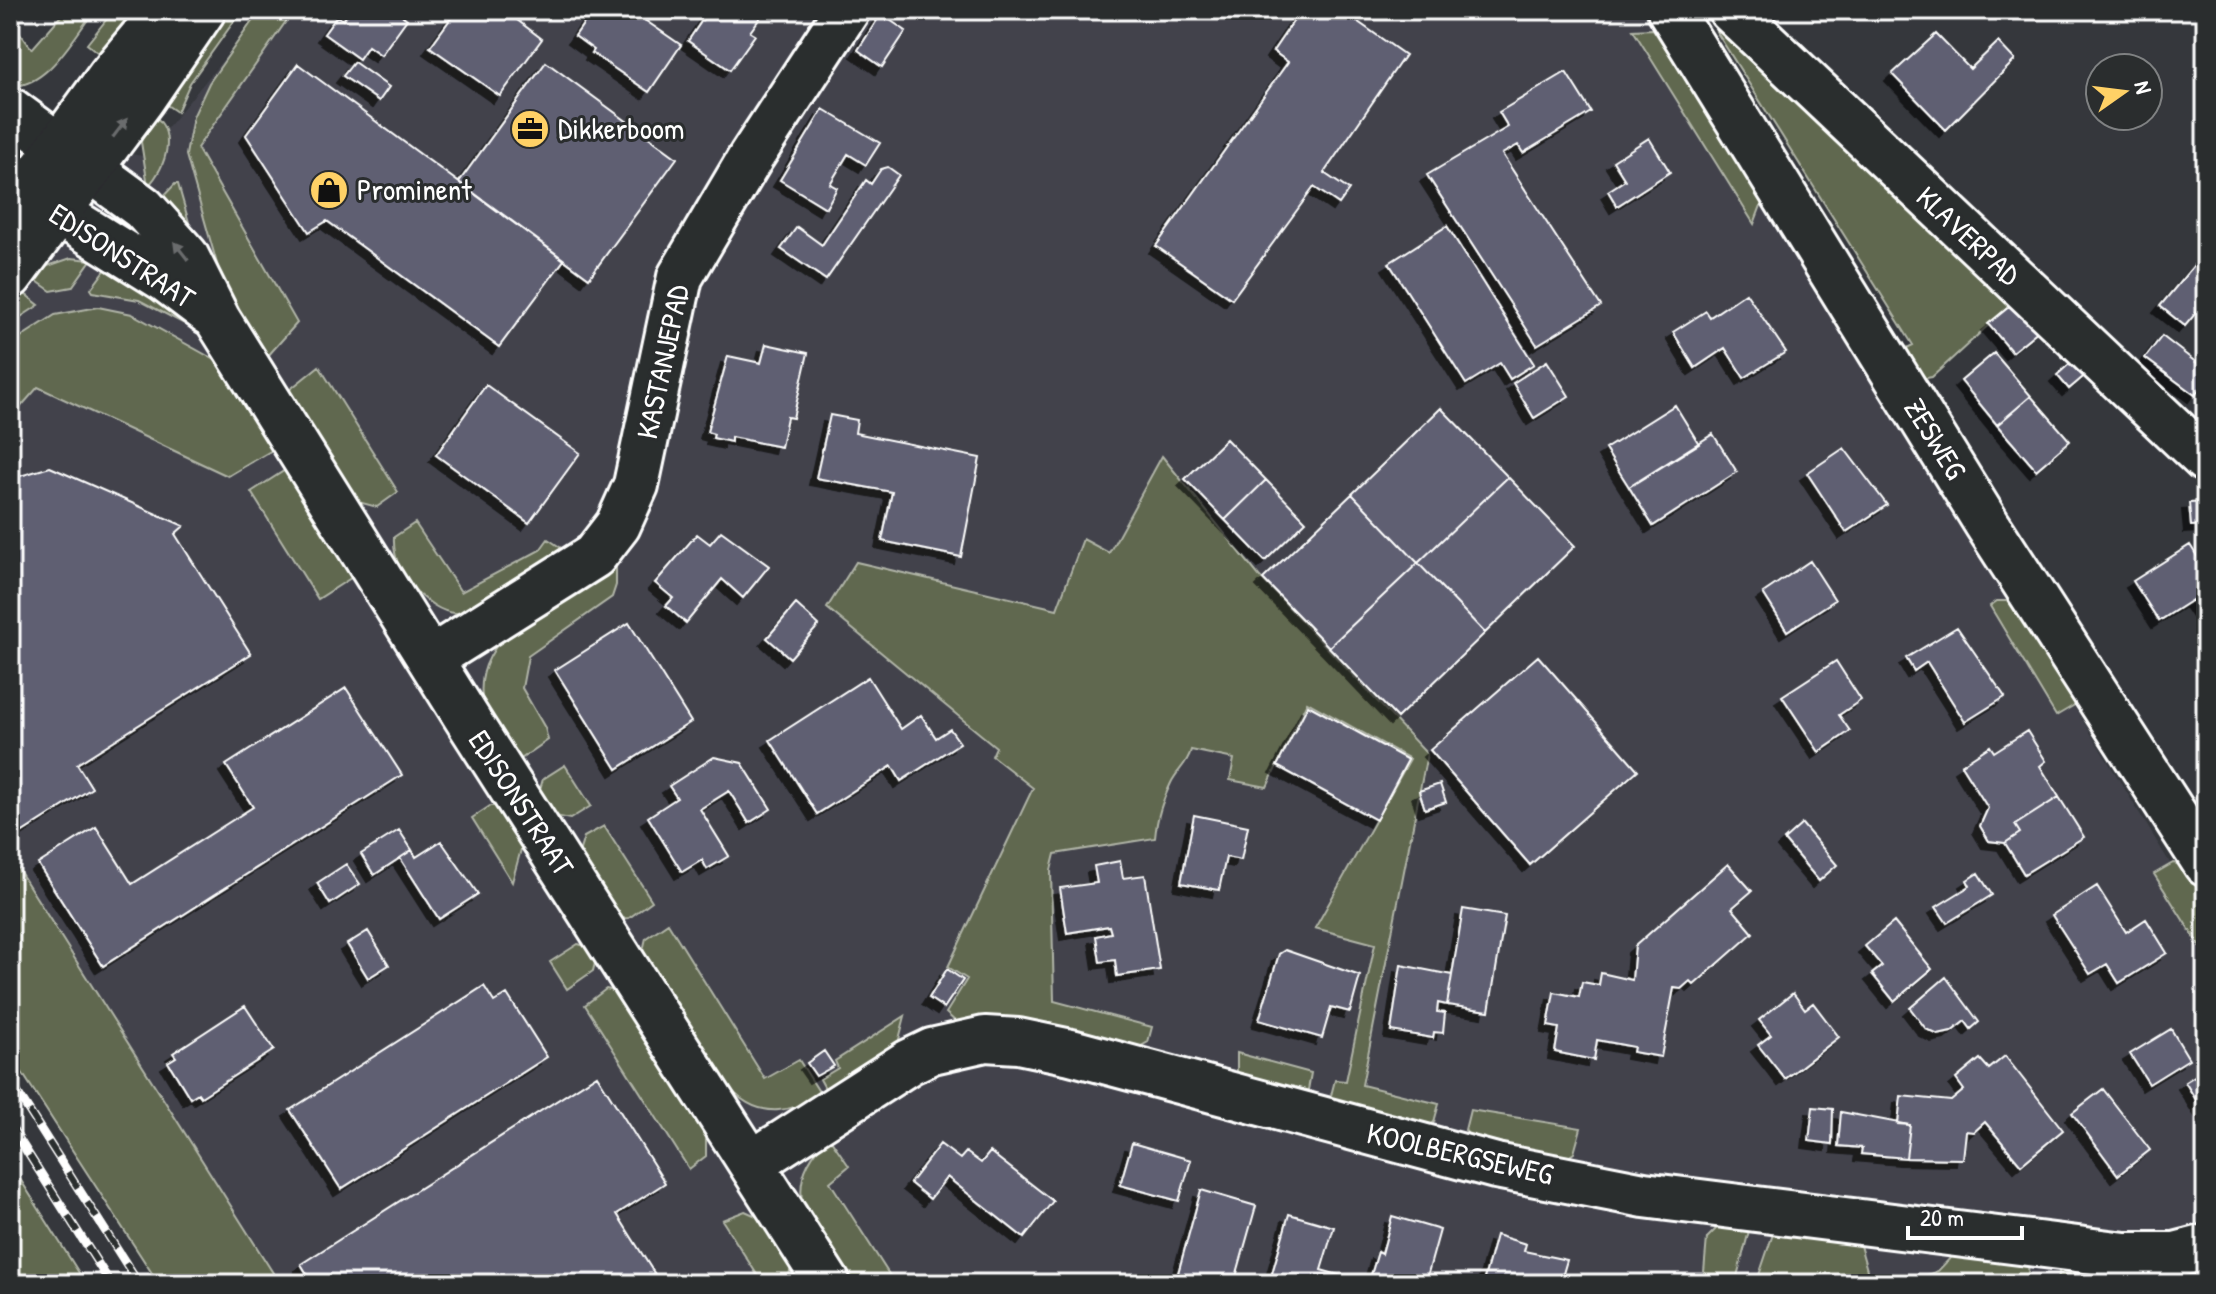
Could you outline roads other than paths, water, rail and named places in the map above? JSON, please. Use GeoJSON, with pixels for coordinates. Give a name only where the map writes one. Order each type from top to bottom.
{"type":"FeatureCollection","features":[{"type":"Feature","properties":{"kind":"street"},"geometry":{"type":"LineString","coordinates":[[75,157],[165,10]]}},
{"type":"Feature","properties":{"kind":"street"},"geometry":{"type":"LineString","coordinates":[[10,276],[26,200],[75,157],[203,10]]}},
{"type":"Feature","properties":{"kind":"street","name":"KASTANJEPAD"},"geometry":{"type":"LineString","coordinates":[[432,658],[594,556],[618,525],[636,485],[680,277],[751,157],[847,10]]}},
{"type":"Feature","properties":{"kind":"street","name":"ZESWEG"},"geometry":{"type":"LineString","coordinates":[[1670,10],[1987,524],[2206,864]]}},
{"type":"Feature","properties":{"kind":"street","name":"KLAVERPAD"},"geometry":{"type":"LineString","coordinates":[[1731,10],[2206,460]]}},
{"type":"Feature","properties":{"kind":"street","name":"EDISONSTRAAT"},"geometry":{"type":"LineString","coordinates":[[10,110],[143,208],[186,256],[218,320],[508,784],[828,1284]]}},
{"type":"Feature","properties":{"kind":"street","name":"EDISONSTRAAT"},"geometry":{"type":"LineString","coordinates":[[26,200],[165,279],[218,320]]}},
{"type":"Feature","properties":{"kind":"street","name":"KOOLBERGSEWEG"},"geometry":{"type":"LineString","coordinates":[[752,1163],[909,1062],[955,1044],[996,1040],[1071,1052],[1496,1166],[1644,1195],[2125,1255],[2175,1255],[2206,1247]]}},
{"type":"Feature","properties":{"kind":"railway"},"geometry":{"type":"LineString","coordinates":[[10,1081],[139,1284]]}},
{"type":"Feature","properties":{"kind":"railway"},"geometry":{"type":"LineString","coordinates":[[10,1125],[111,1284]]}},
{"type":"Feature","properties":{"kind":"place","name":"Dikkerboom"},"geometry":{"type":"Point","coordinates":[530,129]}},
{"type":"Feature","properties":{"kind":"place","name":"Prominent"},"geometry":{"type":"Point","coordinates":[329,190]}}]}
